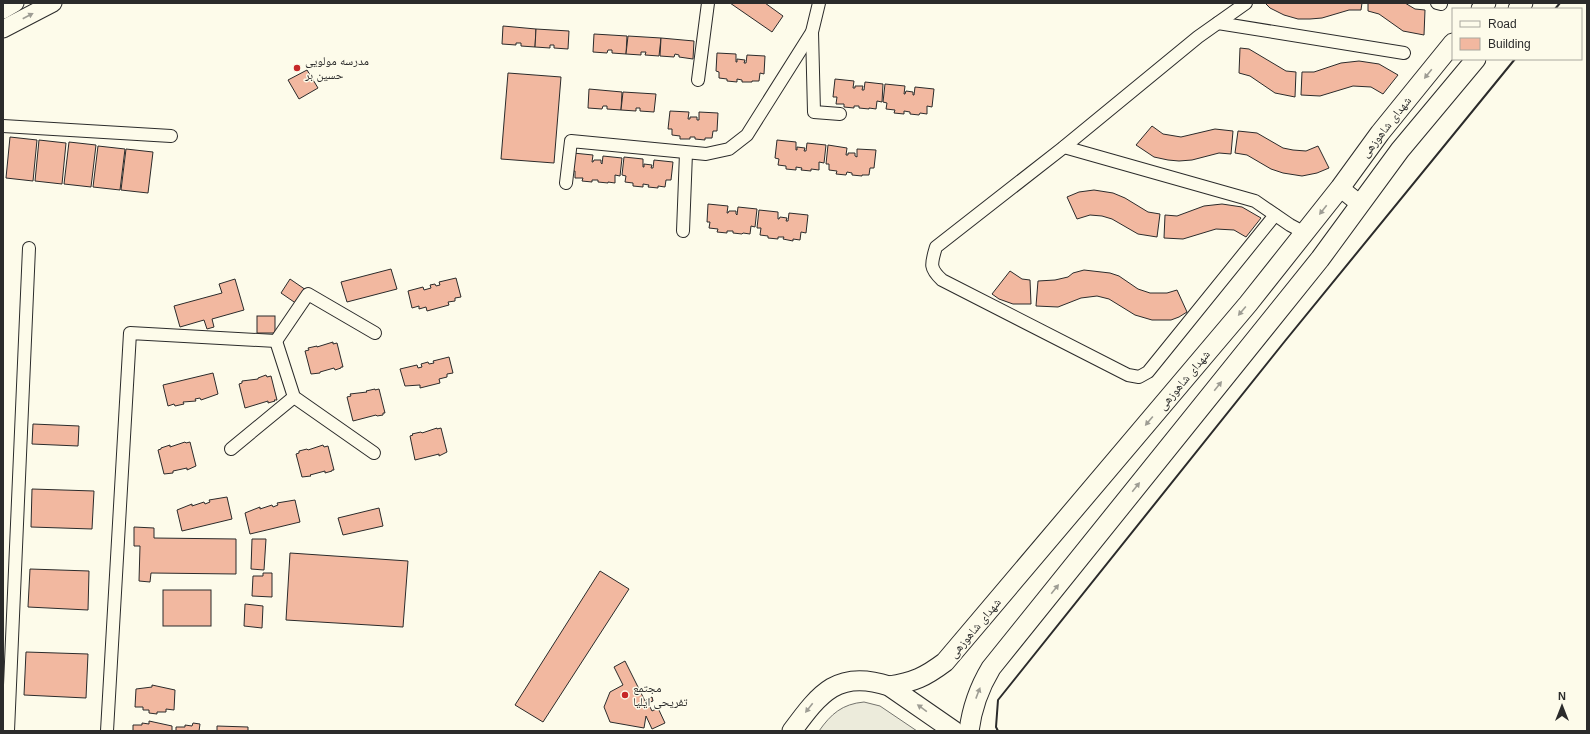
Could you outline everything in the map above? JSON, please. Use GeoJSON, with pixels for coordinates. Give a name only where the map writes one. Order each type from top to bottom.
{"type":"FeatureCollection","features":[{"type":"Feature","properties":{"kind":"main road","name":"شهدای شاهوزهی"},"geometry":{"type":"LineString","coordinates":[[889,686],[907,683],[922,678],[945,662],[1248,304],[1340,188],[1380,133],[1452,44]]}},
{"type":"Feature","properties":{"kind":"main road","name":"شهدای شاهوزهی"},"geometry":{"type":"LineString","coordinates":[[969,731],[972,711],[977,695],[991,668],[1315,265],[1400,150],[1475,60]]}},
{"type":"Feature","properties":{"kind":"main road"},"geometry":{"type":"LineString","coordinates":[[792,731],[817,698],[828,690],[839,684],[864,680],[889,686],[954,731]]}},
{"type":"Feature","properties":{"kind":"street"},"geometry":{"type":"LineString","coordinates":[[3,10],[15,3]]}},
{"type":"Feature","properties":{"kind":"street"},"geometry":{"type":"LineString","coordinates":[[698,80],[708,3]]}},
{"type":"Feature","properties":{"kind":"street"},"geometry":{"type":"LineString","coordinates":[[819,3],[812,32],[814,112],[840,114]]}},
{"type":"Feature","properties":{"kind":"street"},"geometry":{"type":"LineString","coordinates":[[1246,3],[1198,37],[1064,147],[936,247],[932,263],[933,272],[942,280],[1128,375],[1139,377],[1148,372],[1275,215]]}},
{"type":"Feature","properties":{"kind":"street"},"geometry":{"type":"LineString","coordinates":[[3,29],[50,4]]}},
{"type":"Feature","properties":{"kind":"street"},"geometry":{"type":"LineString","coordinates":[[1218,23],[1404,53]]}},
{"type":"Feature","properties":{"kind":"street"},"geometry":{"type":"LineString","coordinates":[[566,183],[571,141],[706,154],[729,149],[747,135],[812,32]]}},
{"type":"Feature","properties":{"kind":"street"},"geometry":{"type":"LineString","coordinates":[[3,126],[171,136]]}},
{"type":"Feature","properties":{"kind":"street"},"geometry":{"type":"LineString","coordinates":[[1064,147],[1255,201],[1305,233]]}},
{"type":"Feature","properties":{"kind":"street"},"geometry":{"type":"LineString","coordinates":[[683,231],[686,152]]}},
{"type":"Feature","properties":{"kind":"street"},"geometry":{"type":"LineString","coordinates":[[1340,188],[1360,204]]}},
{"type":"Feature","properties":{"kind":"street"},"geometry":{"type":"LineString","coordinates":[[8,731],[29,248]]}},
{"type":"Feature","properties":{"kind":"street"},"geometry":{"type":"LineString","coordinates":[[276,341],[308,294],[374,333]]}},
{"type":"Feature","properties":{"kind":"street"},"geometry":{"type":"LineString","coordinates":[[107,731],[130,333],[276,341]]}},
{"type":"Feature","properties":{"kind":"street"},"geometry":{"type":"LineString","coordinates":[[276,341],[294,397],[374,453]]}},
{"type":"Feature","properties":{"kind":"street"},"geometry":{"type":"LineString","coordinates":[[231,449],[294,397]]}},
{"type":"Feature","properties":{"kind":"shaded area"},"geometry":{"type":"Polygon","coordinates":[[[864,702],[880,706],[917,731],[819,731],[838,711],[849,705],[864,702]]]}},
{"type":"Feature","properties":{"kind":"building"},"geometry":{"type":"Polygon","coordinates":[[[730,3],[765,3],[783,16],[772,32],[730,3]]]}},
{"type":"Feature","properties":{"kind":"building"},"geometry":{"type":"Polygon","coordinates":[[[1266,3],[1362,3],[1361,10],[1349,10],[1322,18],[1298,19],[1284,15],[1270,8],[1266,3]]]}},
{"type":"Feature","properties":{"kind":"building"},"geometry":{"type":"Polygon","coordinates":[[[1368,3],[1405,3],[1415,9],[1425,10],[1424,35],[1403,31],[1379,14],[1368,11],[1368,3]]]}},
{"type":"Feature","properties":{"kind":"building"},"geometry":{"type":"Polygon","coordinates":[[[503,26],[536,29],[535,47],[521,46],[521,43],[516,43],[516,45],[502,44],[503,26]]]}},
{"type":"Feature","properties":{"kind":"building"},"geometry":{"type":"Polygon","coordinates":[[[536,29],[569,31],[568,49],[554,48],[554,45],[550,45],[550,48],[535,47],[536,29]]]}},
{"type":"Feature","properties":{"kind":"building"},"geometry":{"type":"Polygon","coordinates":[[[594,34],[627,36],[626,54],[612,53],[612,50],[608,50],[607,53],[593,52],[594,34]]]}},
{"type":"Feature","properties":{"kind":"building"},"geometry":{"type":"Polygon","coordinates":[[[628,36],[661,38],[659,56],[645,55],[646,52],[641,52],[641,55],[626,54],[628,36]]]}},
{"type":"Feature","properties":{"kind":"building"},"geometry":{"type":"Polygon","coordinates":[[[661,38],[694,41],[693,59],[679,57],[679,55],[675,54],[674,57],[660,56],[661,38]]]}},
{"type":"Feature","properties":{"kind":"building"},"geometry":{"type":"Polygon","coordinates":[[[1240,48],[1249,49],[1286,71],[1296,72],[1295,97],[1275,93],[1250,76],[1239,73],[1240,48]]]}},
{"type":"Feature","properties":{"kind":"building"},"geometry":{"type":"Polygon","coordinates":[[[717,53],[736,54],[736,62],[737,59],[745,60],[744,63],[746,63],[747,55],[765,56],[764,74],[760,73],[759,81],[752,82],[742,82],[742,80],[737,79],[737,82],[727,81],[727,79],[719,78],[719,72],[716,71],[717,53]]]}},
{"type":"Feature","properties":{"kind":"building"},"geometry":{"type":"Polygon","coordinates":[[[1359,61],[1379,64],[1398,75],[1383,94],[1371,87],[1353,86],[1320,96],[1301,95],[1302,72],[1314,72],[1341,63],[1359,61]]]}},
{"type":"Feature","properties":{"kind":"building"},"geometry":{"type":"Polygon","coordinates":[[[307,70],[318,88],[299,99],[288,80],[307,70]]]}},
{"type":"Feature","properties":{"kind":"building"},"geometry":{"type":"Polygon","coordinates":[[[508,73],[561,77],[554,163],[501,159],[508,73]]]}},
{"type":"Feature","properties":{"kind":"building"},"geometry":{"type":"Polygon","coordinates":[[[835,79],[854,81],[853,88],[855,88],[855,86],[863,86],[862,90],[864,90],[865,82],[883,84],[882,102],[877,101],[876,109],[859,108],[859,106],[854,106],[854,108],[844,107],[844,104],[836,104],[837,97],[833,97],[835,79]]]}},
{"type":"Feature","properties":{"kind":"building"},"geometry":{"type":"Polygon","coordinates":[[[885,84],[905,86],[904,94],[906,91],[913,92],[913,95],[915,87],[934,89],[932,107],[927,106],[927,114],[910,114],[910,112],[904,111],[904,114],[894,113],[895,110],[886,109],[887,103],[883,102],[885,84]]]}},
{"type":"Feature","properties":{"kind":"building"},"geometry":{"type":"Polygon","coordinates":[[[589,89],[622,92],[621,110],[607,109],[607,106],[603,106],[602,109],[588,108],[589,89]]]}},
{"type":"Feature","properties":{"kind":"building"},"geometry":{"type":"Polygon","coordinates":[[[623,92],[656,94],[654,112],[640,111],[640,108],[636,108],[636,111],[621,110],[623,92]]]}},
{"type":"Feature","properties":{"kind":"building"},"geometry":{"type":"Polygon","coordinates":[[[670,111],[689,112],[688,119],[690,119],[690,117],[697,117],[697,120],[699,120],[699,112],[718,113],[717,131],[713,131],[712,138],[705,138],[705,140],[695,139],[695,137],[690,137],[690,139],[680,139],[680,136],[672,135],[672,129],[668,129],[670,111]]]}},
{"type":"Feature","properties":{"kind":"building"},"geometry":{"type":"Polygon","coordinates":[[[1152,126],[1163,134],[1181,137],[1215,129],[1233,131],[1231,154],[1219,153],[1192,160],[1179,161],[1154,157],[1136,145],[1152,126]]]}},
{"type":"Feature","properties":{"kind":"building"},"geometry":{"type":"Polygon","coordinates":[[[1238,131],[1257,133],[1283,148],[1293,150],[1306,151],[1318,146],[1329,168],[1317,173],[1302,176],[1283,173],[1271,169],[1247,155],[1235,153],[1238,131]]]}},
{"type":"Feature","properties":{"kind":"building"},"geometry":{"type":"Polygon","coordinates":[[[10,137],[37,140],[33,181],[6,178],[10,137]]]}},
{"type":"Feature","properties":{"kind":"building"},"geometry":{"type":"Polygon","coordinates":[[[39,140],[66,143],[62,184],[35,181],[39,140]]]}},
{"type":"Feature","properties":{"kind":"building"},"geometry":{"type":"Polygon","coordinates":[[[777,140],[796,142],[796,150],[797,147],[805,148],[804,151],[806,151],[807,143],[826,145],[824,163],[819,162],[819,170],[801,170],[802,168],[796,167],[796,170],[786,169],[786,166],[778,165],[779,159],[775,158],[777,140]]]}},
{"type":"Feature","properties":{"kind":"building"},"geometry":{"type":"Polygon","coordinates":[[[69,142],[96,145],[91,187],[64,184],[69,142]]]}},
{"type":"Feature","properties":{"kind":"building"},"geometry":{"type":"Polygon","coordinates":[[[828,145],[847,148],[846,155],[848,155],[848,153],[855,153],[855,156],[857,157],[857,149],[876,150],[874,168],[870,168],[869,175],[852,175],[852,173],[847,172],[846,175],[836,174],[837,171],[829,170],[829,164],[826,164],[828,145]]]}},
{"type":"Feature","properties":{"kind":"building"},"geometry":{"type":"Polygon","coordinates":[[[98,146],[125,149],[120,190],[93,187],[98,146]]]}},
{"type":"Feature","properties":{"kind":"building"},"geometry":{"type":"Polygon","coordinates":[[[126,149],[153,152],[148,193],[121,190],[126,149]]]}},
{"type":"Feature","properties":{"kind":"building"},"geometry":{"type":"Polygon","coordinates":[[[573,153],[593,155],[592,162],[594,160],[601,160],[602,164],[603,156],[622,158],[620,176],[615,175],[615,183],[598,182],[598,180],[592,180],[592,182],[582,181],[583,178],[575,178],[575,171],[571,171],[573,153]]]}},
{"type":"Feature","properties":{"kind":"building"},"geometry":{"type":"Polygon","coordinates":[[[624,157],[643,159],[643,167],[644,164],[652,165],[651,168],[653,168],[654,160],[673,162],[671,180],[666,180],[665,187],[648,187],[649,185],[643,184],[643,187],[633,186],[633,183],[625,182],[626,176],[622,175],[624,157]]]}},
{"type":"Feature","properties":{"kind":"building"},"geometry":{"type":"Polygon","coordinates":[[[1094,190],[1113,193],[1125,198],[1148,212],[1160,214],[1157,237],[1138,234],[1112,219],[1102,216],[1090,215],[1077,219],[1067,197],[1079,192],[1094,190]]]}},
{"type":"Feature","properties":{"kind":"building"},"geometry":{"type":"Polygon","coordinates":[[[708,204],[728,206],[727,213],[729,211],[736,211],[737,215],[738,207],[757,209],[755,227],[751,226],[750,234],[733,233],[733,231],[727,231],[727,233],[717,232],[718,229],[709,228],[710,222],[707,222],[708,204]]]}},
{"type":"Feature","properties":{"kind":"building"},"geometry":{"type":"Polygon","coordinates":[[[1222,204],[1242,207],[1261,218],[1246,237],[1234,230],[1216,229],[1183,239],[1164,238],[1165,215],[1177,216],[1204,206],[1222,204]]]}},
{"type":"Feature","properties":{"kind":"building"},"geometry":{"type":"Polygon","coordinates":[[[759,210],[778,212],[778,219],[780,217],[787,218],[786,221],[788,221],[789,213],[808,215],[806,233],[801,232],[800,240],[793,239],[793,241],[783,239],[784,237],[778,237],[778,239],[760,235],[761,228],[757,228],[759,210]]]}},
{"type":"Feature","properties":{"kind":"building"},"geometry":{"type":"Polygon","coordinates":[[[391,269],[397,289],[347,302],[341,282],[391,269]]]}},
{"type":"Feature","properties":{"kind":"building"},"geometry":{"type":"Polygon","coordinates":[[[1084,270],[1110,273],[1119,276],[1138,289],[1150,293],[1167,293],[1177,290],[1187,312],[1171,320],[1152,320],[1135,315],[1109,299],[1097,296],[1081,298],[1058,307],[1036,306],[1038,281],[1055,280],[1068,277],[1073,273],[1084,270]]]}},
{"type":"Feature","properties":{"kind":"building"},"geometry":{"type":"Polygon","coordinates":[[[1010,271],[1022,279],[1030,280],[1031,304],[1013,304],[999,299],[992,294],[1010,271]]]}},
{"type":"Feature","properties":{"kind":"building"},"geometry":{"type":"Polygon","coordinates":[[[456,278],[461,297],[455,298],[455,301],[448,302],[449,305],[427,311],[426,307],[419,309],[419,306],[412,308],[408,291],[423,287],[424,290],[431,288],[430,285],[440,285],[439,282],[456,278]]]}},
{"type":"Feature","properties":{"kind":"building"},"geometry":{"type":"Polygon","coordinates":[[[235,279],[244,310],[212,319],[214,327],[207,329],[204,320],[180,327],[174,306],[222,293],[219,284],[235,279]]]}},
{"type":"Feature","properties":{"kind":"building"},"geometry":{"type":"Polygon","coordinates":[[[290,279],[306,290],[297,304],[281,293],[290,279]]]}},
{"type":"Feature","properties":{"kind":"building"},"geometry":{"type":"Polygon","coordinates":[[[257,316],[275,316],[275,333],[257,333],[257,316]]]}},
{"type":"Feature","properties":{"kind":"building"},"geometry":{"type":"Polygon","coordinates":[[[333,342],[333,344],[337,343],[343,367],[335,370],[334,368],[320,373],[311,374],[305,351],[309,350],[308,348],[333,342]]]}},
{"type":"Feature","properties":{"kind":"building"},"geometry":{"type":"Polygon","coordinates":[[[449,357],[453,373],[447,374],[447,377],[439,379],[440,383],[420,388],[420,385],[405,386],[400,369],[417,365],[418,368],[422,367],[421,364],[428,362],[429,364],[434,363],[433,361],[449,357]]]}},
{"type":"Feature","properties":{"kind":"building"},"geometry":{"type":"Polygon","coordinates":[[[213,373],[218,394],[201,400],[200,398],[195,399],[196,401],[183,402],[184,404],[175,406],[174,404],[168,406],[163,385],[213,373]]]}},
{"type":"Feature","properties":{"kind":"building"},"geometry":{"type":"Polygon","coordinates":[[[266,375],[267,377],[271,376],[277,400],[268,403],[268,401],[245,408],[239,384],[242,383],[242,381],[258,379],[266,375]]]}},
{"type":"Feature","properties":{"kind":"building"},"geometry":{"type":"Polygon","coordinates":[[[379,389],[385,413],[383,413],[383,415],[376,415],[353,421],[347,397],[351,396],[350,394],[367,392],[366,391],[379,389]]]}},
{"type":"Feature","properties":{"kind":"building"},"geometry":{"type":"Polygon","coordinates":[[[33,424],[79,426],[78,446],[32,444],[33,424]]]}},
{"type":"Feature","properties":{"kind":"building"},"geometry":{"type":"Polygon","coordinates":[[[441,428],[447,452],[439,456],[439,454],[415,460],[410,436],[413,435],[412,434],[422,433],[441,428]]]}},
{"type":"Feature","properties":{"kind":"building"},"geometry":{"type":"Polygon","coordinates":[[[185,442],[190,442],[196,466],[187,470],[187,468],[173,471],[173,473],[164,474],[158,450],[170,445],[170,447],[185,442]]]}},
{"type":"Feature","properties":{"kind":"building"},"geometry":{"type":"Polygon","coordinates":[[[323,445],[324,447],[328,446],[334,470],[302,477],[296,454],[299,453],[299,451],[308,450],[323,445]]]}},
{"type":"Feature","properties":{"kind":"building"},"geometry":{"type":"Polygon","coordinates":[[[32,489],[94,491],[92,529],[31,527],[32,489]]]}},
{"type":"Feature","properties":{"kind":"building"},"geometry":{"type":"Polygon","coordinates":[[[227,497],[232,519],[182,531],[177,510],[192,504],[192,506],[204,502],[205,504],[210,502],[209,500],[227,497]]]}},
{"type":"Feature","properties":{"kind":"building"},"geometry":{"type":"Polygon","coordinates":[[[295,500],[300,522],[250,534],[245,513],[260,507],[260,509],[272,505],[273,507],[278,505],[277,503],[295,500]]]}},
{"type":"Feature","properties":{"kind":"building"},"geometry":{"type":"Polygon","coordinates":[[[379,508],[383,526],[343,535],[338,518],[379,508]]]}},
{"type":"Feature","properties":{"kind":"building"},"geometry":{"type":"Polygon","coordinates":[[[134,527],[154,528],[154,538],[236,539],[236,574],[151,573],[150,582],[139,581],[140,546],[134,546],[134,527]]]}},
{"type":"Feature","properties":{"kind":"building"},"geometry":{"type":"Polygon","coordinates":[[[252,539],[266,539],[264,570],[251,569],[252,539]]]}},
{"type":"Feature","properties":{"kind":"building"},"geometry":{"type":"Polygon","coordinates":[[[290,553],[408,561],[403,627],[286,620],[290,553]]]}},
{"type":"Feature","properties":{"kind":"building"},"geometry":{"type":"Polygon","coordinates":[[[30,569],[89,571],[88,610],[28,607],[30,569]]]}},
{"type":"Feature","properties":{"kind":"building"},"geometry":{"type":"Polygon","coordinates":[[[600,571],[629,589],[543,722],[515,705],[600,571]]]}},
{"type":"Feature","properties":{"kind":"building"},"geometry":{"type":"Polygon","coordinates":[[[263,573],[272,573],[272,597],[252,596],[253,576],[263,576],[263,573]]]}},
{"type":"Feature","properties":{"kind":"building"},"geometry":{"type":"Polygon","coordinates":[[[163,590],[211,590],[211,626],[163,626],[163,590]]]}},
{"type":"Feature","properties":{"kind":"building"},"geometry":{"type":"Polygon","coordinates":[[[245,604],[263,606],[262,628],[244,626],[245,604]]]}},
{"type":"Feature","properties":{"kind":"building"},"geometry":{"type":"Polygon","coordinates":[[[26,652],[88,654],[86,698],[24,695],[26,652]]]}},
{"type":"Feature","properties":{"kind":"building","name":"مجتمع تفریحی ایلیا"},"geometry":{"type":"Polygon","coordinates":[[[625,661],[645,701],[652,697],[653,701],[648,703],[652,711],[658,708],[665,723],[652,729],[646,716],[644,728],[610,722],[604,707],[610,692],[623,685],[614,667],[625,661]]]}},
{"type":"Feature","properties":{"kind":"building"},"geometry":{"type":"Polygon","coordinates":[[[152,685],[175,690],[174,710],[166,709],[166,712],[157,712],[157,714],[149,713],[149,710],[143,710],[143,707],[135,707],[136,689],[152,687],[152,685]]]}},
{"type":"Feature","properties":{"kind":"building"},"geometry":{"type":"Polygon","coordinates":[[[149,721],[172,726],[172,731],[133,731],[133,725],[142,725],[142,723],[149,724],[149,721]]]}},
{"type":"Feature","properties":{"kind":"building"},"geometry":{"type":"Polygon","coordinates":[[[193,723],[200,724],[199,731],[176,731],[176,727],[185,727],[185,725],[192,726],[193,723]]]}},
{"type":"Feature","properties":{"kind":"building"},"geometry":{"type":"Polygon","coordinates":[[[217,726],[248,727],[248,731],[217,731],[217,726]]]}},
{"type":"Feature","properties":{"kind":"wall"},"geometry":{"type":"LineString","coordinates":[[1556,8],[1560,3]]}},
{"type":"Feature","properties":{"kind":"wall"},"geometry":{"type":"LineString","coordinates":[[998,731],[996,727],[998,700],[1285,341],[1514,60]]}},
{"type":"Feature","properties":{"kind":"place","name":"مدرسه مولویی حسین بر"},"geometry":{"type":"Point","coordinates":[297,68]}},
{"type":"Feature","properties":{"kind":"place","name":"مجتمع تفریحی ایلیا"},"geometry":{"type":"Point","coordinates":[625,695]}}]}
